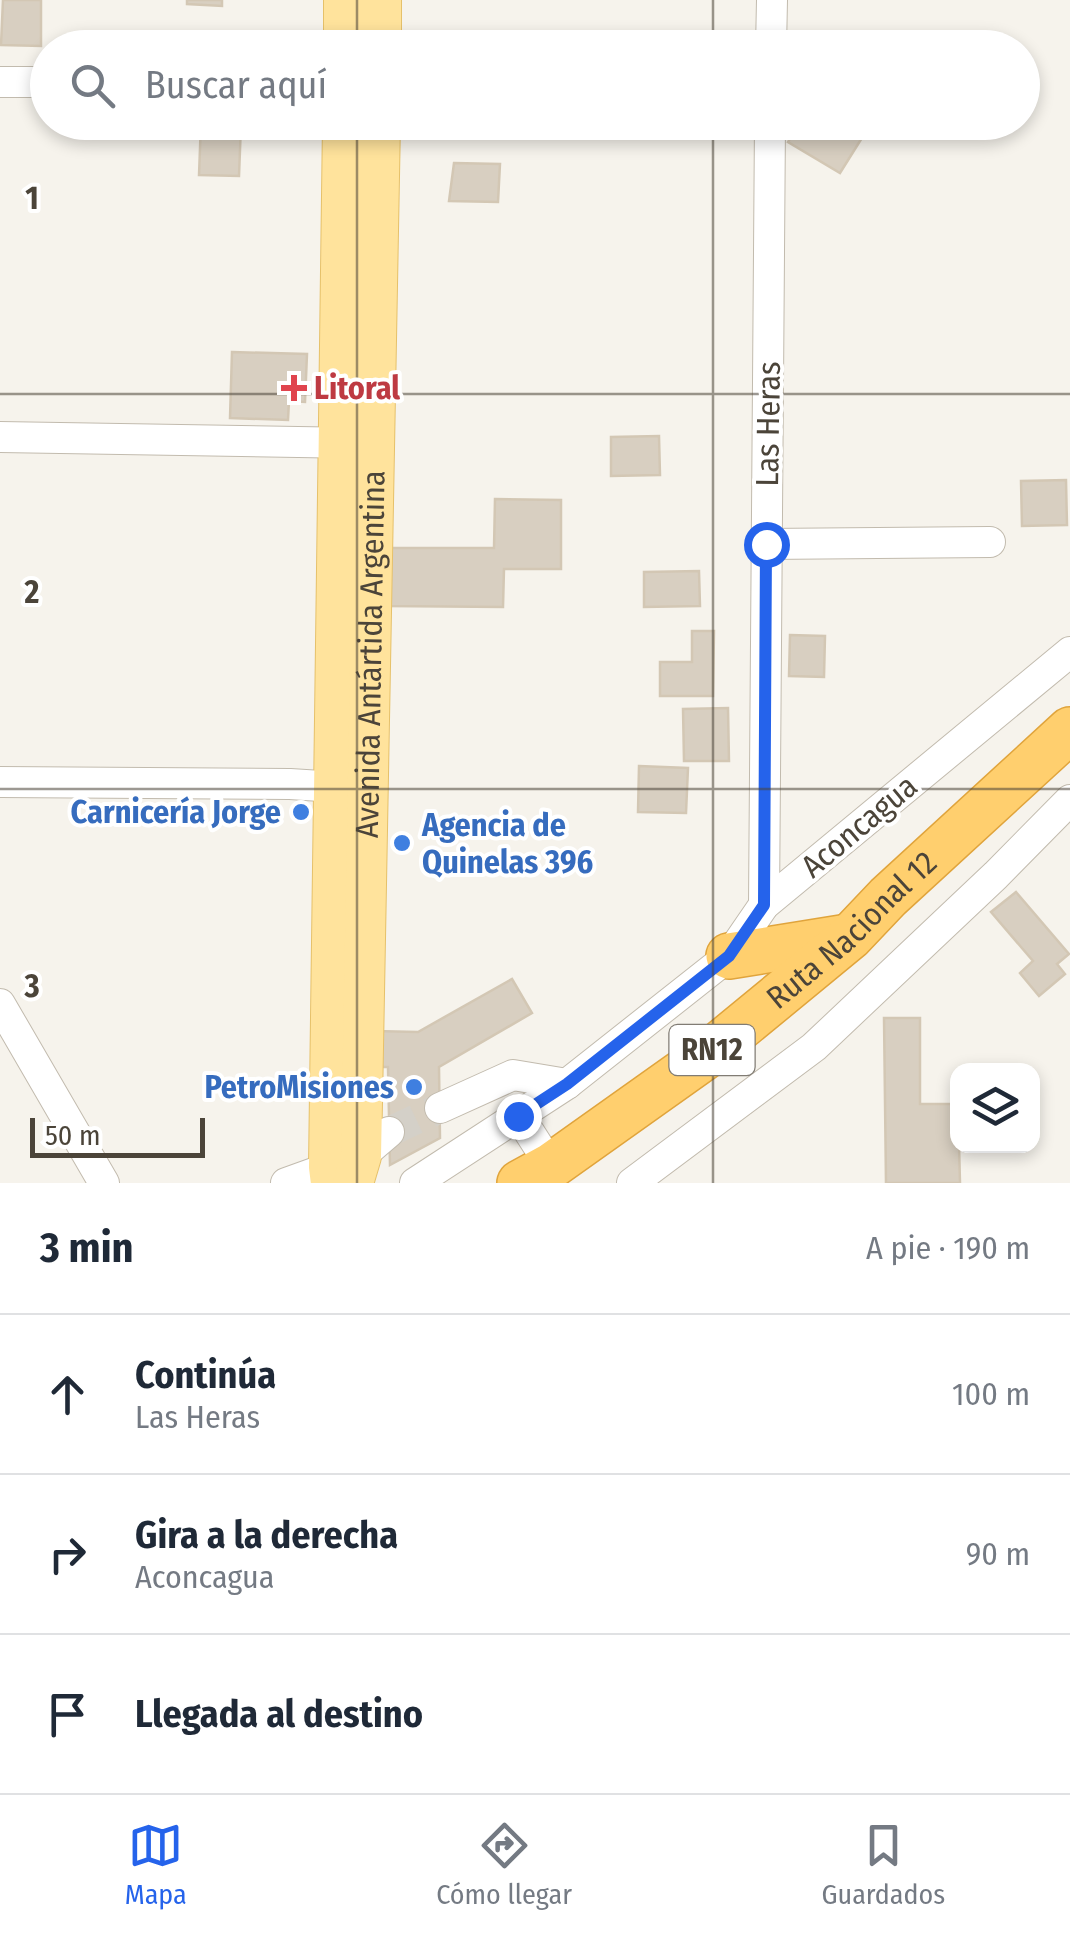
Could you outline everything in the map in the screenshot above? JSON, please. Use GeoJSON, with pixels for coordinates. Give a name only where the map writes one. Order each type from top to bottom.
{"type":"FeatureCollection","features":[{"type":"Feature","properties":{"kind":"highway","name":"Ruta Nacional 12"},"geometry":{"type":"LineString","coordinates":[[544,1177],[703,1058],[850,937],[888,897],[1070,730]]}},
{"type":"Feature","properties":{"kind":"highway"},"geometry":{"type":"LineString","coordinates":[[729,956],[850,937]]}},
{"type":"Feature","properties":{"kind":"main road"},"geometry":{"type":"LineString","coordinates":[[344,0],[344,30]]}},
{"type":"Feature","properties":{"kind":"main road"},"geometry":{"type":"LineString","coordinates":[[381,0],[381,30]]}},
{"type":"Feature","properties":{"kind":"main road","name":"Avenida Antártida Argentina"},"geometry":{"type":"LineString","coordinates":[[344,140],[356,443],[351,788],[352,1164]]}},
{"type":"Feature","properties":{"kind":"main road","name":"Avenida Antártida Argentina"},"geometry":{"type":"LineString","coordinates":[[356,443],[379,140]]}},
{"type":"Feature","properties":{"kind":"street"},"geometry":{"type":"LineString","coordinates":[[771,30],[772,0]]}},
{"type":"Feature","properties":{"kind":"street"},"geometry":{"type":"LineString","coordinates":[[0,82],[30,82]]}},
{"type":"Feature","properties":{"kind":"street","name":"Las Heras"},"geometry":{"type":"LineString","coordinates":[[764,905],[770,140]]}},
{"type":"Feature","properties":{"kind":"street"},"geometry":{"type":"LineString","coordinates":[[0,437],[356,443]]}},
{"type":"Feature","properties":{"kind":"street"},"geometry":{"type":"LineString","coordinates":[[766,544],[990,542]]}},
{"type":"Feature","properties":{"kind":"street","name":"Aconcagua"},"geometry":{"type":"LineString","coordinates":[[415,1183],[567,1084],[729,956],[764,905],[1070,652]]}},
{"type":"Feature","properties":{"kind":"street"},"geometry":{"type":"LineString","coordinates":[[0,782],[351,788]]}},
{"type":"Feature","properties":{"kind":"street"},"geometry":{"type":"LineString","coordinates":[[632,1183],[814,1047],[1070,800]]}},
{"type":"Feature","properties":{"kind":"street"},"geometry":{"type":"LineString","coordinates":[[0,1004],[104,1183]]}},
{"type":"Feature","properties":{"kind":"street"},"geometry":{"type":"LineString","coordinates":[[440,1108],[513,1074],[567,1084]]}},
{"type":"Feature","properties":{"kind":"street"},"geometry":{"type":"LineString","coordinates":[[518,1116],[544,1177]]}},
{"type":"Feature","properties":{"kind":"street"},"geometry":{"type":"LineString","coordinates":[[286,1183],[352,1164]]}},
{"type":"Feature","properties":{"kind":"building"},"geometry":{"type":"Polygon","coordinates":[[[3,0],[41,0],[41,30],[30,30],[30,46],[1,45],[3,0]]]}},
{"type":"Feature","properties":{"kind":"building"},"geometry":{"type":"Polygon","coordinates":[[[187,0],[222,0],[222,6],[187,4],[187,0]]]}},
{"type":"Feature","properties":{"kind":"building"},"geometry":{"type":"Polygon","coordinates":[[[200,140],[240,140],[239,176],[199,175],[200,140]]]}},
{"type":"Feature","properties":{"kind":"building"},"geometry":{"type":"Polygon","coordinates":[[[789,140],[861,140],[840,173],[789,140]]]}},
{"type":"Feature","properties":{"kind":"building"},"geometry":{"type":"Polygon","coordinates":[[[454,163],[500,164],[498,202],[449,201],[454,163]]]}},
{"type":"Feature","properties":{"kind":"building"},"geometry":{"type":"Polygon","coordinates":[[[232,352],[307,354],[305,402],[289,401],[288,420],[230,418],[232,352]]]}},
{"type":"Feature","properties":{"kind":"building"},"geometry":{"type":"Polygon","coordinates":[[[659,436],[660,475],[611,476],[611,437],[659,436]]]}},
{"type":"Feature","properties":{"kind":"building"},"geometry":{"type":"Polygon","coordinates":[[[1066,480],[1067,525],[1022,526],[1021,481],[1066,480]]]}},
{"type":"Feature","properties":{"kind":"building"},"geometry":{"type":"Polygon","coordinates":[[[495,499],[561,500],[561,569],[504,569],[503,607],[386,606],[387,548],[494,548],[495,499]]]}},
{"type":"Feature","properties":{"kind":"building"},"geometry":{"type":"Polygon","coordinates":[[[699,571],[700,606],[644,607],[644,572],[699,571]]]}},
{"type":"Feature","properties":{"kind":"building"},"geometry":{"type":"Polygon","coordinates":[[[692,631],[714,631],[713,696],[660,696],[660,662],[692,662],[692,631]]]}},
{"type":"Feature","properties":{"kind":"building"},"geometry":{"type":"Polygon","coordinates":[[[790,635],[825,636],[824,677],[789,676],[790,635]]]}},
{"type":"Feature","properties":{"kind":"building"},"geometry":{"type":"Polygon","coordinates":[[[728,708],[729,761],[684,761],[683,709],[728,708]]]}},
{"type":"Feature","properties":{"kind":"building"},"geometry":{"type":"Polygon","coordinates":[[[639,766],[688,768],[686,813],[638,812],[639,766]]]}},
{"type":"Feature","properties":{"kind":"building"},"geometry":{"type":"Polygon","coordinates":[[[1016,892],[1069,954],[1057,964],[1065,974],[1039,996],[1020,973],[1033,961],[991,912],[1016,892]]]}},
{"type":"Feature","properties":{"kind":"building","name":"PetroMisiones"},"geometry":{"type":"Polygon","coordinates":[[[512,979],[532,1013],[439,1067],[440,1138],[390,1165],[388,1067],[374,1067],[375,1031],[418,1032],[512,979]]]}},
{"type":"Feature","properties":{"kind":"building"},"geometry":{"type":"Polygon","coordinates":[[[884,1018],[920,1018],[920,1104],[950,1104],[950,1153],[959,1153],[960,1183],[886,1183],[884,1018]]]}},
{"type":"Feature","properties":{"kind":"tunnel"},"geometry":{"type":"LineString","coordinates":[[389,1132],[440,1108]]}},
{"type":"Feature","properties":{"kind":"place","name":"Litoral"},"geometry":{"type":"Point","coordinates":[294,388]}},
{"type":"Feature","properties":{"kind":"place","name":"Carnicería Jorge"},"geometry":{"type":"Point","coordinates":[301,812]}},
{"type":"Feature","properties":{"kind":"place","name":"Agencia de Quinelas 396"},"geometry":{"type":"Point","coordinates":[402,843]}},
{"type":"Feature","properties":{"kind":"place","name":"PetroMisiones"},"geometry":{"type":"Point","coordinates":[414,1087]}},
{"type":"Feature","properties":{"kind":"route"},"geometry":{"type":"LineString","coordinates":[[518,1116],[567,1084],[729,956],[764,905],[766,544]]}}]}
